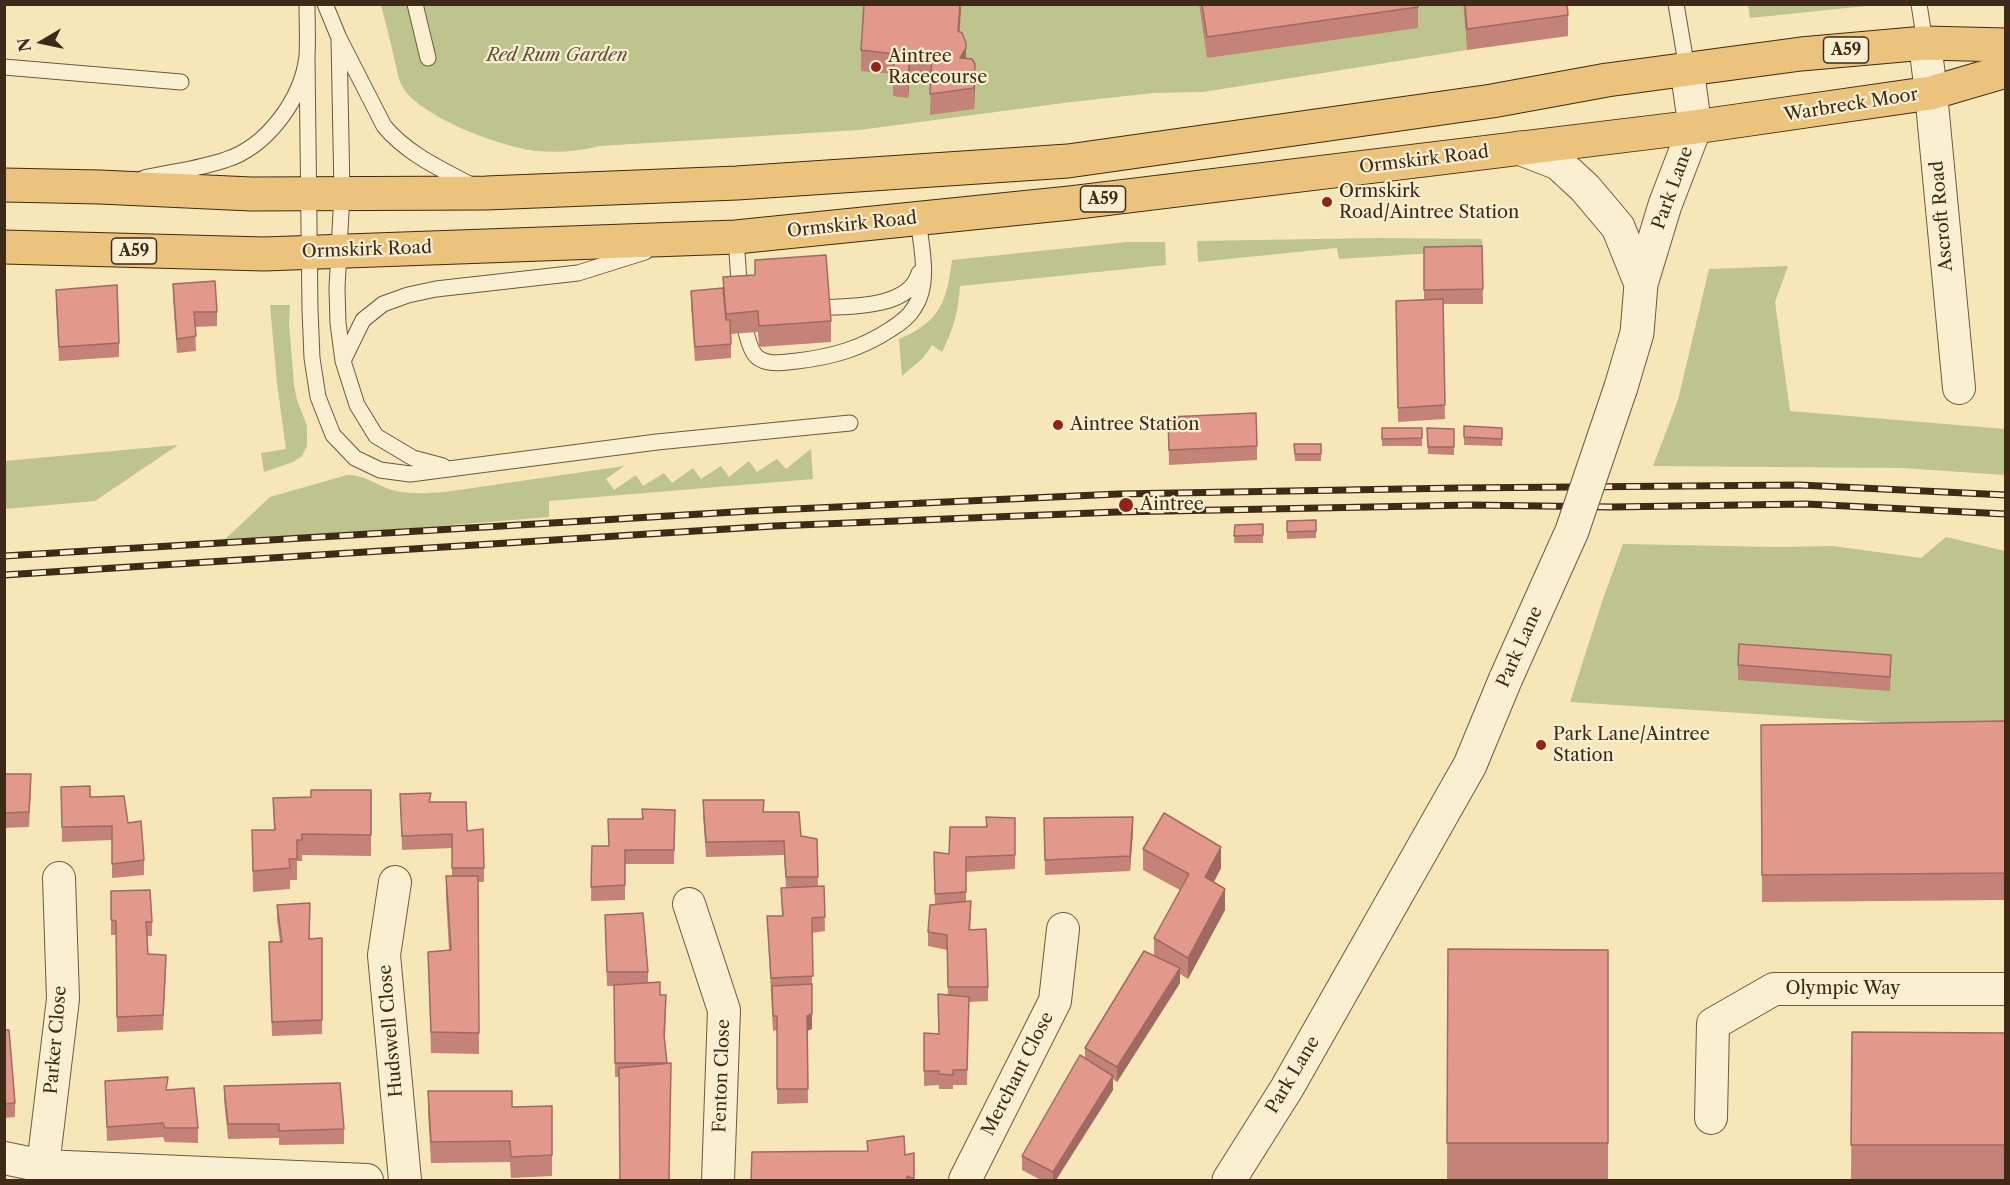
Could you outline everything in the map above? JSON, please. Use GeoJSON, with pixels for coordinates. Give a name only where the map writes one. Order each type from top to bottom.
{"type":"FeatureCollection","features":[{"type":"Feature","properties":{"kind":"highway","name":"A59"},"geometry":{"type":"LineString","coordinates":[[4,185],[251,194],[486,193],[737,183],[1068,161],[1492,101],[1607,80],[1801,54],[1925,44],[2006,45]]}},
{"type":"Feature","properties":{"kind":"highway","name":"Warbreck Moor"},"geometry":{"type":"LineString","coordinates":[[1695,127],[1931,93],[2006,71]]}},
{"type":"Feature","properties":{"kind":"highway","name":"Ormskirk Road"},"geometry":{"type":"LineString","coordinates":[[4,247],[264,255],[736,237],[1070,203],[1695,127]]}},
{"type":"Feature","properties":{"kind":"street","name":"Ascroft Road"},"geometry":{"type":"LineString","coordinates":[[1925,44],[1959,388]]}},
{"type":"Feature","properties":{"kind":"street","name":"Park Lane"},"geometry":{"type":"LineString","coordinates":[[1229,1180],[1287,1088],[1470,765],[1572,531],[1637,333],[1641,284],[1665,205],[1695,127],[1687,69]]}},
{"type":"Feature","properties":{"kind":"street"},"geometry":{"type":"LineString","coordinates":[[1520,148],[1558,163],[1585,189],[1618,227],[1641,284]]}},
{"type":"Feature","properties":{"kind":"street","name":"Parker Close"},"geometry":{"type":"LineString","coordinates":[[43,1166],[63,999],[59,878]]}},
{"type":"Feature","properties":{"kind":"street","name":"Hudswell Close"},"geometry":{"type":"LineString","coordinates":[[395,882],[384,955],[405,1180]]}},
{"type":"Feature","properties":{"kind":"street","name":"Fenton Close"},"geometry":{"type":"LineString","coordinates":[[689,904],[724,1010],[718,1180]]}},
{"type":"Feature","properties":{"kind":"street","name":"Merchant Close"},"geometry":{"type":"LineString","coordinates":[[965,1180],[1055,1001],[1063,929]]}},
{"type":"Feature","properties":{"kind":"street","name":"Olympic Way"},"geometry":{"type":"LineString","coordinates":[[1712,1119],[1713,1024],[1774,989],[2006,989]]}},
{"type":"Feature","properties":{"kind":"street"},"geometry":{"type":"LineString","coordinates":[[4,1158],[43,1166],[367,1180]]}},
{"type":"Feature","properties":{"kind":"lane"},"geometry":{"type":"LineString","coordinates":[[307,4],[308,194],[338,323],[343,361],[357,405],[376,436],[413,458],[453,469]]}},
{"type":"Feature","properties":{"kind":"lane"},"geometry":{"type":"LineString","coordinates":[[325,4],[339,38],[384,126],[394,138],[424,159],[486,193]]}},
{"type":"Feature","properties":{"kind":"lane"},"geometry":{"type":"LineString","coordinates":[[416,4],[428,58]]}},
{"type":"Feature","properties":{"kind":"lane"},"geometry":{"type":"LineString","coordinates":[[1676,4],[1687,69]]}},
{"type":"Feature","properties":{"kind":"lane"},"geometry":{"type":"LineString","coordinates":[[1919,4],[1925,44]]}},
{"type":"Feature","properties":{"kind":"lane"},"geometry":{"type":"LineString","coordinates":[[339,38],[342,194],[323,252],[312,358],[318,397],[333,435],[356,458],[380,470],[410,474],[657,442],[850,423]]}},
{"type":"Feature","properties":{"kind":"lane"},"geometry":{"type":"LineString","coordinates":[[100,187],[227,160],[261,140],[280,119],[296,93],[307,57]]}},
{"type":"Feature","properties":{"kind":"lane"},"geometry":{"type":"LineString","coordinates":[[4,67],[181,82]]}},
{"type":"Feature","properties":{"kind":"lane"},"geometry":{"type":"LineString","coordinates":[[736,237],[749,312],[751,348],[757,358],[770,363],[823,358],[848,352],[876,339],[900,323],[915,308],[923,288],[923,262],[918,219]]}},
{"type":"Feature","properties":{"kind":"lane"},"geometry":{"type":"LineString","coordinates":[[343,361],[363,320],[383,304],[408,295],[436,289],[578,273],[685,239]]}},
{"type":"Feature","properties":{"kind":"lane"},"geometry":{"type":"LineString","coordinates":[[791,309],[874,304],[897,297],[912,289],[923,262]]}},
{"type":"Feature","properties":{"kind":"green space","name":"Aintree Racecourse"},"geometry":{"type":"Polygon","coordinates":[[[1463,4],[1467,50],[1203,92],[1154,93],[1071,102],[859,130],[600,146],[553,152],[522,149],[483,137],[424,108],[410,96],[401,84],[381,5],[1463,4]]]}},
{"type":"Feature","properties":{"kind":"green space"},"geometry":{"type":"Polygon","coordinates":[[[1748,4],[1876,5],[1750,18],[1748,4]]]}},
{"type":"Feature","properties":{"kind":"green space"},"geometry":{"type":"Polygon","coordinates":[[[1482,239],[1483,250],[1339,259],[1337,248],[1198,262],[1197,241],[1482,239]]]}},
{"type":"Feature","properties":{"kind":"green space"},"geometry":{"type":"Polygon","coordinates":[[[1127,242],[1165,242],[1166,265],[960,286],[955,320],[942,352],[932,345],[923,358],[902,376],[899,339],[924,325],[939,308],[944,299],[952,260],[1127,242]]]}},
{"type":"Feature","properties":{"kind":"green space"},"geometry":{"type":"Polygon","coordinates":[[[1788,266],[1775,302],[1790,411],[2005,429],[2005,475],[1902,468],[1653,466],[1678,400],[1709,269],[1788,266]]]}},
{"type":"Feature","properties":{"kind":"green space"},"geometry":{"type":"Polygon","coordinates":[[[270,305],[290,305],[289,323],[294,385],[307,426],[307,446],[302,456],[293,462],[264,472],[261,453],[286,449],[270,305]]]}},
{"type":"Feature","properties":{"kind":"green space"},"geometry":{"type":"Polygon","coordinates":[[[178,445],[95,501],[5,509],[5,461],[178,445]]]}},
{"type":"Feature","properties":{"kind":"green space"},"geometry":{"type":"Polygon","coordinates":[[[811,449],[813,479],[549,501],[549,517],[220,544],[270,497],[347,475],[364,478],[398,492],[425,493],[624,466],[606,479],[614,490],[636,475],[643,486],[664,473],[672,483],[693,468],[701,479],[721,466],[729,477],[749,461],[757,472],[777,459],[786,469],[811,449]]]}},
{"type":"Feature","properties":{"kind":"green space"},"geometry":{"type":"Polygon","coordinates":[[[1946,537],[2005,551],[2005,730],[1570,702],[1623,544],[1833,546],[1921,558],[1946,537]]]}},
{"type":"Feature","properties":{"kind":"building"},"geometry":{"type":"Polygon","coordinates":[[[864,4],[960,4],[958,31],[962,33],[966,48],[960,58],[972,59],[975,64],[974,88],[930,94],[932,57],[910,54],[908,77],[893,75],[895,54],[861,50],[864,4]]]}},
{"type":"Feature","properties":{"kind":"building"},"geometry":{"type":"Polygon","coordinates":[[[1202,4],[1418,4],[1418,7],[1207,37],[1202,4]]]}},
{"type":"Feature","properties":{"kind":"building"},"geometry":{"type":"Polygon","coordinates":[[[1465,4],[1567,4],[1568,15],[1467,29],[1465,4]]]}},
{"type":"Feature","properties":{"kind":"building"},"geometry":{"type":"Polygon","coordinates":[[[1482,246],[1483,289],[1424,290],[1424,247],[1482,246]]]}},
{"type":"Feature","properties":{"kind":"building"},"geometry":{"type":"Polygon","coordinates":[[[826,255],[831,321],[759,326],[758,311],[726,314],[723,277],[755,275],[755,260],[826,255]]]}},
{"type":"Feature","properties":{"kind":"building"},"geometry":{"type":"Polygon","coordinates":[[[215,281],[217,312],[194,312],[196,336],[177,339],[173,284],[215,281]]]}},
{"type":"Feature","properties":{"kind":"building"},"geometry":{"type":"Polygon","coordinates":[[[117,285],[119,343],[59,347],[56,290],[117,285]]]}},
{"type":"Feature","properties":{"kind":"building"},"geometry":{"type":"Polygon","coordinates":[[[723,288],[726,320],[730,320],[731,344],[695,347],[691,291],[723,288]]]}},
{"type":"Feature","properties":{"kind":"building"},"geometry":{"type":"Polygon","coordinates":[[[1443,299],[1445,405],[1398,408],[1396,301],[1443,299]]]}},
{"type":"Feature","properties":{"kind":"building"},"geometry":{"type":"Polygon","coordinates":[[[1256,413],[1257,446],[1169,450],[1168,417],[1256,413]]]}},
{"type":"Feature","properties":{"kind":"building"},"geometry":{"type":"Polygon","coordinates":[[[1464,426],[1502,428],[1502,439],[1464,437],[1464,426]]]}},
{"type":"Feature","properties":{"kind":"building"},"geometry":{"type":"Polygon","coordinates":[[[1382,428],[1422,428],[1422,438],[1382,439],[1382,428]]]}},
{"type":"Feature","properties":{"kind":"building"},"geometry":{"type":"Polygon","coordinates":[[[1427,428],[1454,429],[1454,447],[1428,447],[1427,428]]]}},
{"type":"Feature","properties":{"kind":"building"},"geometry":{"type":"Polygon","coordinates":[[[1294,444],[1321,444],[1321,454],[1295,454],[1294,444]]]}},
{"type":"Feature","properties":{"kind":"building"},"geometry":{"type":"Polygon","coordinates":[[[1316,520],[1316,531],[1287,532],[1287,521],[1316,520]]]}},
{"type":"Feature","properties":{"kind":"building"},"geometry":{"type":"Polygon","coordinates":[[[1263,524],[1263,535],[1234,536],[1235,525],[1263,524]]]}},
{"type":"Feature","properties":{"kind":"building"},"geometry":{"type":"Polygon","coordinates":[[[1739,644],[1891,655],[1890,677],[1738,665],[1739,644]]]}},
{"type":"Feature","properties":{"kind":"building"},"geometry":{"type":"Polygon","coordinates":[[[2006,721],[2006,873],[1762,875],[1761,725],[2006,721]]]}},
{"type":"Feature","properties":{"kind":"building"},"geometry":{"type":"Polygon","coordinates":[[[4,774],[31,774],[29,812],[4,813],[4,774]]]}},
{"type":"Feature","properties":{"kind":"building"},"geometry":{"type":"Polygon","coordinates":[[[90,786],[90,797],[124,796],[128,823],[141,821],[144,860],[112,864],[112,826],[62,827],[61,787],[90,786]]]}},
{"type":"Feature","properties":{"kind":"building"},"geometry":{"type":"Polygon","coordinates":[[[311,790],[371,790],[371,835],[302,834],[302,840],[297,840],[297,859],[289,859],[290,868],[253,871],[252,830],[275,830],[273,798],[311,797],[311,790]]]}},
{"type":"Feature","properties":{"kind":"building"},"geometry":{"type":"Polygon","coordinates":[[[431,793],[429,802],[466,802],[467,831],[483,829],[484,868],[452,868],[452,834],[402,836],[400,794],[431,793]]]}},
{"type":"Feature","properties":{"kind":"building"},"geometry":{"type":"Polygon","coordinates":[[[703,800],[764,800],[763,812],[799,812],[801,836],[817,839],[818,877],[786,877],[784,841],[706,842],[703,800]]]}},
{"type":"Feature","properties":{"kind":"building"},"geometry":{"type":"Polygon","coordinates":[[[642,809],[675,810],[674,850],[625,850],[625,885],[591,887],[592,846],[609,846],[608,819],[643,819],[642,809]]]}},
{"type":"Feature","properties":{"kind":"building"},"geometry":{"type":"Polygon","coordinates":[[[1164,813],[1221,847],[1205,877],[1225,889],[1188,958],[1154,938],[1189,874],[1143,849],[1164,813]]]}},
{"type":"Feature","properties":{"kind":"building"},"geometry":{"type":"Polygon","coordinates":[[[986,817],[1015,818],[1015,855],[966,857],[966,892],[935,894],[934,852],[949,854],[950,827],[987,827],[986,817]]]}},
{"type":"Feature","properties":{"kind":"building"},"geometry":{"type":"Polygon","coordinates":[[[1133,817],[1130,856],[1045,860],[1044,818],[1133,817]]]}},
{"type":"Feature","properties":{"kind":"building"},"geometry":{"type":"Polygon","coordinates":[[[446,876],[478,876],[479,1033],[431,1032],[428,952],[451,950],[446,876]]]}},
{"type":"Feature","properties":{"kind":"building"},"geometry":{"type":"Polygon","coordinates":[[[824,886],[825,917],[812,918],[813,976],[771,978],[767,916],[783,916],[781,888],[824,886]]]}},
{"type":"Feature","properties":{"kind":"building"},"geometry":{"type":"Polygon","coordinates":[[[150,890],[152,922],[146,922],[148,954],[166,955],[163,1015],[117,1017],[116,921],[111,920],[111,891],[150,890]]]}},
{"type":"Feature","properties":{"kind":"building"},"geometry":{"type":"Polygon","coordinates":[[[971,901],[969,930],[986,929],[988,987],[948,987],[947,935],[928,932],[930,905],[971,901]]]}},
{"type":"Feature","properties":{"kind":"building"},"geometry":{"type":"Polygon","coordinates":[[[310,903],[309,939],[322,938],[322,1020],[272,1022],[269,942],[282,942],[277,905],[310,903]]]}},
{"type":"Feature","properties":{"kind":"building"},"geometry":{"type":"Polygon","coordinates":[[[643,913],[648,972],[607,972],[605,915],[643,913]]]}},
{"type":"Feature","properties":{"kind":"building"},"geometry":{"type":"Polygon","coordinates":[[[1448,949],[1608,950],[1608,1143],[1447,1143],[1448,949]]]}},
{"type":"Feature","properties":{"kind":"building"},"geometry":{"type":"Polygon","coordinates":[[[1144,951],[1180,968],[1117,1067],[1085,1048],[1144,951]]]}},
{"type":"Feature","properties":{"kind":"building"},"geometry":{"type":"Polygon","coordinates":[[[660,982],[660,995],[666,995],[664,1035],[667,1063],[615,1063],[614,985],[660,982]]]}},
{"type":"Feature","properties":{"kind":"building"},"geometry":{"type":"Polygon","coordinates":[[[812,984],[812,1014],[807,1016],[808,1089],[777,1089],[777,1016],[773,1016],[772,986],[812,984]]]}},
{"type":"Feature","properties":{"kind":"building"},"geometry":{"type":"Polygon","coordinates":[[[938,994],[969,997],[967,1070],[953,1070],[953,1075],[939,1074],[939,1071],[924,1071],[924,1033],[939,1034],[938,994]]]}},
{"type":"Feature","properties":{"kind":"building"},"geometry":{"type":"Polygon","coordinates":[[[4,1030],[9,1030],[15,1103],[4,1104],[4,1030]]]}},
{"type":"Feature","properties":{"kind":"building"},"geometry":{"type":"Polygon","coordinates":[[[1852,1032],[2006,1033],[2006,1145],[1851,1145],[1852,1032]]]}},
{"type":"Feature","properties":{"kind":"building"},"geometry":{"type":"Polygon","coordinates":[[[1080,1055],[1113,1076],[1053,1172],[1022,1156],[1080,1055]]]}},
{"type":"Feature","properties":{"kind":"building"},"geometry":{"type":"Polygon","coordinates":[[[671,1063],[669,1180],[620,1180],[619,1068],[671,1063]]]}},
{"type":"Feature","properties":{"kind":"building"},"geometry":{"type":"Polygon","coordinates":[[[168,1077],[166,1090],[194,1088],[198,1128],[165,1128],[163,1123],[107,1127],[105,1081],[168,1077]]]}},
{"type":"Feature","properties":{"kind":"building"},"geometry":{"type":"Polygon","coordinates":[[[340,1083],[344,1129],[279,1131],[279,1124],[228,1124],[224,1086],[340,1083]]]}},
{"type":"Feature","properties":{"kind":"building"},"geometry":{"type":"Polygon","coordinates":[[[428,1091],[512,1091],[512,1107],[552,1106],[552,1155],[511,1157],[510,1141],[431,1142],[428,1091]]]}},
{"type":"Feature","properties":{"kind":"building"},"geometry":{"type":"Polygon","coordinates":[[[904,1136],[905,1155],[914,1153],[914,1179],[907,1176],[907,1180],[751,1180],[752,1152],[868,1151],[867,1141],[904,1136]]]}},
{"type":"Feature","properties":{"kind":"railway"},"geometry":{"type":"LineString","coordinates":[[4,556],[751,511],[1118,494],[1800,485],[2006,495]]}},
{"type":"Feature","properties":{"kind":"railway"},"geometry":{"type":"LineString","coordinates":[[4,575],[774,526],[1117,512],[1471,505],[1612,507],[1806,504],[2006,514]]}},
{"type":"Feature","properties":{"kind":"place","name":"Aintree Racecourse"},"geometry":{"type":"Point","coordinates":[876,67]}},
{"type":"Feature","properties":{"kind":"place","name":"Ormskirk Road/Aintree Station"},"geometry":{"type":"Point","coordinates":[1327,202]}},
{"type":"Feature","properties":{"kind":"place","name":"Aintree Station"},"geometry":{"type":"Point","coordinates":[1058,425]}},
{"type":"Feature","properties":{"kind":"place","name":"Aintree"},"geometry":{"type":"Point","coordinates":[1126,505]}},
{"type":"Feature","properties":{"kind":"place","name":"Park Lane/Aintree Station"},"geometry":{"type":"Point","coordinates":[1541,745]}},
{"type":"Feature","properties":{"kind":"park label","name":"Red Rum Garden"},"geometry":{"type":"Point","coordinates":[557,56]}}]}
